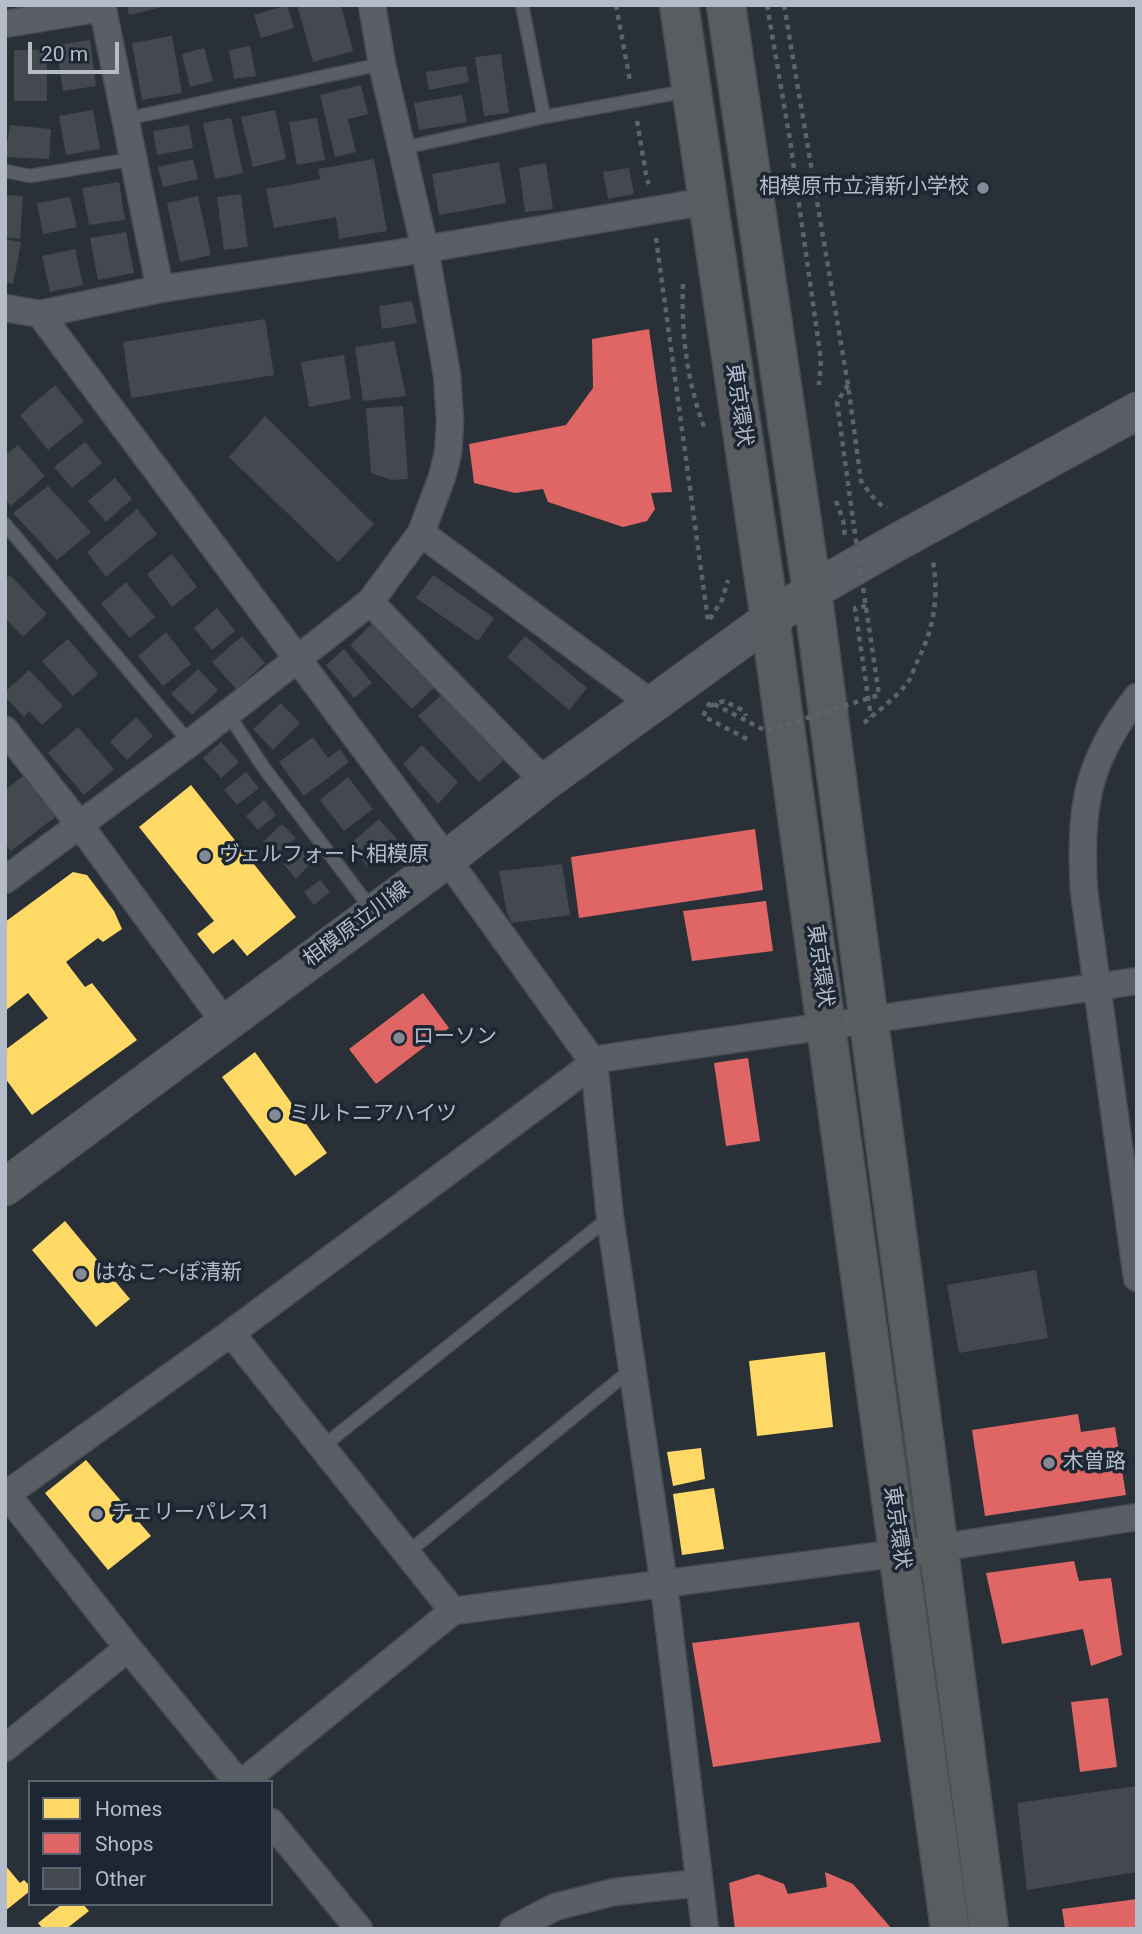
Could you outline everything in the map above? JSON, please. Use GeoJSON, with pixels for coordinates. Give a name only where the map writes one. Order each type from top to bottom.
{"type":"FeatureCollection","features":[{"type":"Feature","properties":{"kind":"highway","name":"東京環状"},"geometry":{"type":"LineString","coordinates":[[679,5],[770,619],[950,1929]]}},
{"type":"Feature","properties":{"kind":"highway","name":"東京環状"},"geometry":{"type":"LineString","coordinates":[[726,5],[812,591],[989,1929]]}},
{"type":"Feature","properties":{"kind":"main road","name":"相模原立川線"},"geometry":{"type":"LineString","coordinates":[[5,1187],[447,859],[545,782],[770,619],[812,591],[1137,411]]}},
{"type":"Feature","properties":{"kind":"street"},"geometry":{"type":"LineString","coordinates":[[5,880],[190,743],[370,602],[421,533],[448,453],[450,422],[447,375],[425,250],[382,64],[372,5]]}},
{"type":"Feature","properties":{"kind":"street"},"geometry":{"type":"LineString","coordinates":[[5,24],[102,7],[160,289]]}},
{"type":"Feature","properties":{"kind":"street"},"geometry":{"type":"LineString","coordinates":[[5,308],[40,314],[160,289],[425,250],[708,201]]}},
{"type":"Feature","properties":{"kind":"street"},"geometry":{"type":"LineString","coordinates":[[40,314],[447,859],[594,1063],[610,1217],[664,1585],[705,1929]]}},
{"type":"Feature","properties":{"kind":"street"},"geometry":{"type":"LineString","coordinates":[[421,533],[652,704]]}},
{"type":"Feature","properties":{"kind":"street"},"geometry":{"type":"LineString","coordinates":[[370,602],[545,782]]}},
{"type":"Feature","properties":{"kind":"street"},"geometry":{"type":"LineString","coordinates":[[1137,697],[1117,722],[1099,754],[1086,802],[1081,845],[1084,891],[1137,1278]]}},
{"type":"Feature","properties":{"kind":"street"},"geometry":{"type":"LineString","coordinates":[[5,730],[79,824],[225,1023]]}},
{"type":"Feature","properties":{"kind":"street"},"geometry":{"type":"LineString","coordinates":[[239,1780],[128,1648],[6,1493],[231,1333],[594,1063],[605,1058],[869,1022],[1137,981]]}},
{"type":"Feature","properties":{"kind":"street"},"geometry":{"type":"LineString","coordinates":[[231,1333],[453,1611]]}},
{"type":"Feature","properties":{"kind":"street"},"geometry":{"type":"LineString","coordinates":[[243,1780],[453,1611],[938,1548],[1137,1517]]}},
{"type":"Feature","properties":{"kind":"street"},"geometry":{"type":"LineString","coordinates":[[5,1748],[128,1648]]}},
{"type":"Feature","properties":{"kind":"street"},"geometry":{"type":"LineString","coordinates":[[273,1824],[359,1929]]}},
{"type":"Feature","properties":{"kind":"street"},"geometry":{"type":"LineString","coordinates":[[513,1929],[555,1907],[614,1892],[699,1883]]}},
{"type":"Feature","properties":{"kind":"lane"},"geometry":{"type":"LineString","coordinates":[[522,5],[544,117]]}},
{"type":"Feature","properties":{"kind":"lane"},"geometry":{"type":"LineString","coordinates":[[125,119],[382,64]]}},
{"type":"Feature","properties":{"kind":"lane"},"geometry":{"type":"LineString","coordinates":[[403,148],[544,117],[692,91]]}},
{"type":"Feature","properties":{"kind":"lane"},"geometry":{"type":"LineString","coordinates":[[5,172],[30,176],[133,159]]}},
{"type":"Feature","properties":{"kind":"lane"},"geometry":{"type":"LineString","coordinates":[[5,524],[190,743]]}},
{"type":"Feature","properties":{"kind":"lane"},"geometry":{"type":"LineString","coordinates":[[228,714],[264,768],[374,913]]}},
{"type":"Feature","properties":{"kind":"lane"},"geometry":{"type":"LineString","coordinates":[[322,1447],[610,1217]]}},
{"type":"Feature","properties":{"kind":"lane"},"geometry":{"type":"LineString","coordinates":[[407,1553],[632,1368]]}},
{"type":"Feature","properties":{"kind":"path"},"geometry":{"type":"LineString","coordinates":[[767,5],[790,140],[821,360],[818,393]]}},
{"type":"Feature","properties":{"kind":"path"},"geometry":{"type":"LineString","coordinates":[[784,5],[848,384],[861,481]]}},
{"type":"Feature","properties":{"kind":"path"},"geometry":{"type":"LineString","coordinates":[[662,228],[656,239],[708,622]]}},
{"type":"Feature","properties":{"kind":"path"},"geometry":{"type":"LineString","coordinates":[[747,739],[703,716],[710,702],[766,731],[879,695],[837,402],[848,384]]}},
{"type":"Feature","properties":{"kind":"path"},"geometry":{"type":"LineString","coordinates":[[855,731],[894,698],[909,680],[933,627],[936,605],[932,556],[921,562]]}},
{"type":"Feature","properties":{"kind":"path"},"geometry":{"type":"LineString","coordinates":[[853,600],[875,587]]}},
{"type":"Feature","properties":{"kind":"path"},"geometry":{"type":"LineString","coordinates":[[866,606],[855,608],[871,717]]}},
{"type":"Feature","properties":{"kind":"path"},"geometry":{"type":"LineString","coordinates":[[850,692],[852,705]]}},
{"type":"Feature","properties":{"kind":"building: Homes","name":"ヴェルフォート相模原"},"geometry":{"type":"Polygon","coordinates":[[[191,785],[296,917],[247,956],[233,939],[213,954],[197,934],[214,921],[139,827],[191,785]]]}},
{"type":"Feature","properties":{"kind":"building: Homes"},"geometry":{"type":"Polygon","coordinates":[[[73,872],[87,875],[114,911],[122,929],[103,942],[98,938],[66,962],[85,987],[92,983],[137,1040],[32,1115],[5,1078],[5,1050],[48,1018],[28,993],[5,1011],[5,922],[73,872]]]}},
{"type":"Feature","properties":{"kind":"building: Homes","name":"ミルトニアハイツ"},"geometry":{"type":"Polygon","coordinates":[[[255,1052],[327,1153],[295,1176],[222,1077],[255,1052]]]}},
{"type":"Feature","properties":{"kind":"building: Homes","name":"はなこ～ぽ清新"},"geometry":{"type":"Polygon","coordinates":[[[65,1221],[130,1299],[96,1327],[32,1250],[65,1221]]]}},
{"type":"Feature","properties":{"kind":"building: Homes"},"geometry":{"type":"Polygon","coordinates":[[[825,1352],[833,1427],[757,1436],[749,1361],[825,1352]]]}},
{"type":"Feature","properties":{"kind":"building: Homes"},"geometry":{"type":"Polygon","coordinates":[[[701,1448],[705,1479],[673,1486],[667,1452],[701,1448]]]}},
{"type":"Feature","properties":{"kind":"building: Homes","name":"チェリーパレス1"},"geometry":{"type":"Polygon","coordinates":[[[86,1460],[151,1536],[108,1570],[45,1493],[86,1460]]]}},
{"type":"Feature","properties":{"kind":"building: Homes"},"geometry":{"type":"Polygon","coordinates":[[[714,1488],[724,1549],[682,1555],[673,1494],[714,1488]]]}},
{"type":"Feature","properties":{"kind":"building: Homes"},"geometry":{"type":"Polygon","coordinates":[[[5,1865],[20,1883],[24,1880],[28,1884],[28,1893],[5,1911],[5,1865]]]}},
{"type":"Feature","properties":{"kind":"building: Homes"},"geometry":{"type":"Polygon","coordinates":[[[59,1906],[85,1906],[89,1911],[66,1929],[43,1929],[38,1923],[59,1906]]]}},
{"type":"Feature","properties":{"kind":"building: Shops"},"geometry":{"type":"Polygon","coordinates":[[[649,329],[672,492],[651,493],[655,509],[647,521],[623,527],[548,502],[543,489],[515,493],[474,483],[469,444],[566,425],[593,388],[592,339],[649,329]]]}},
{"type":"Feature","properties":{"kind":"building: Shops"},"geometry":{"type":"Polygon","coordinates":[[[755,829],[763,890],[579,918],[571,857],[755,829]]]}},
{"type":"Feature","properties":{"kind":"building: Shops"},"geometry":{"type":"Polygon","coordinates":[[[766,901],[773,951],[692,961],[683,911],[766,901]]]}},
{"type":"Feature","properties":{"kind":"building: Shops","name":"ローソン"},"geometry":{"type":"Polygon","coordinates":[[[423,993],[449,1028],[376,1084],[349,1049],[423,993]]]}},
{"type":"Feature","properties":{"kind":"building: Shops"},"geometry":{"type":"Polygon","coordinates":[[[748,1058],[760,1141],[726,1146],[714,1063],[748,1058]]]}},
{"type":"Feature","properties":{"kind":"building: Shops","name":"木曽路"},"geometry":{"type":"Polygon","coordinates":[[[1078,1414],[1081,1432],[1115,1427],[1126,1495],[985,1516],[972,1430],[1078,1414]]]}},
{"type":"Feature","properties":{"kind":"building: Shops"},"geometry":{"type":"Polygon","coordinates":[[[1074,1561],[1079,1581],[1111,1578],[1122,1655],[1091,1666],[1083,1629],[1002,1644],[986,1573],[1074,1561]]]}},
{"type":"Feature","properties":{"kind":"building: Shops"},"geometry":{"type":"Polygon","coordinates":[[[859,1622],[881,1742],[713,1767],[692,1643],[859,1622]]]}},
{"type":"Feature","properties":{"kind":"building: Shops"},"geometry":{"type":"Polygon","coordinates":[[[1108,1698],[1117,1767],[1080,1772],[1071,1702],[1108,1698]]]}},
{"type":"Feature","properties":{"kind":"building: Shops"},"geometry":{"type":"Polygon","coordinates":[[[825,1872],[853,1884],[892,1929],[735,1929],[729,1883],[758,1874],[784,1884],[788,1894],[827,1887],[825,1872]]]}},
{"type":"Feature","properties":{"kind":"building: Shops"},"geometry":{"type":"Polygon","coordinates":[[[1137,1899],[1137,1929],[1065,1929],[1062,1909],[1137,1899]]]}},
{"type":"Feature","properties":{"kind":"building: Other"},"geometry":{"type":"Polygon","coordinates":[[[127,5],[166,5],[166,6],[129,15],[127,5]]]}},
{"type":"Feature","properties":{"kind":"building: Other"},"geometry":{"type":"Polygon","coordinates":[[[287,5],[294,28],[261,38],[254,15],[287,5]]]}},
{"type":"Feature","properties":{"kind":"building: Other"},"geometry":{"type":"Polygon","coordinates":[[[297,5],[341,5],[353,51],[313,62],[297,5]]]}},
{"type":"Feature","properties":{"kind":"building: Other"},"geometry":{"type":"Polygon","coordinates":[[[172,36],[182,93],[142,100],[132,43],[172,36]]]}},
{"type":"Feature","properties":{"kind":"building: Other"},"geometry":{"type":"Polygon","coordinates":[[[90,40],[96,86],[63,91],[56,45],[90,40]]]}},
{"type":"Feature","properties":{"kind":"building: Other"},"geometry":{"type":"Polygon","coordinates":[[[250,46],[256,76],[234,79],[229,50],[250,46]]]}},
{"type":"Feature","properties":{"kind":"building: Other"},"geometry":{"type":"Polygon","coordinates":[[[204,48],[213,81],[190,87],[182,54],[204,48]]]}},
{"type":"Feature","properties":{"kind":"building: Other"},"geometry":{"type":"Polygon","coordinates":[[[14,50],[47,50],[47,101],[14,101],[14,50]]]}},
{"type":"Feature","properties":{"kind":"building: Other"},"geometry":{"type":"Polygon","coordinates":[[[501,54],[509,113],[484,116],[475,57],[501,54]]]}},
{"type":"Feature","properties":{"kind":"building: Other"},"geometry":{"type":"Polygon","coordinates":[[[466,66],[469,82],[429,90],[426,72],[466,66]]]}},
{"type":"Feature","properties":{"kind":"building: Other"},"geometry":{"type":"Polygon","coordinates":[[[361,85],[368,114],[348,119],[356,152],[335,157],[320,95],[361,85]]]}},
{"type":"Feature","properties":{"kind":"building: Other"},"geometry":{"type":"Polygon","coordinates":[[[462,95],[467,122],[419,130],[414,103],[462,95]]]}},
{"type":"Feature","properties":{"kind":"building: Other"},"geometry":{"type":"Polygon","coordinates":[[[93,110],[100,149],[66,155],[59,116],[93,110]]]}},
{"type":"Feature","properties":{"kind":"building: Other"},"geometry":{"type":"Polygon","coordinates":[[[275,110],[286,159],[253,167],[241,117],[275,110]]]}},
{"type":"Feature","properties":{"kind":"building: Other"},"geometry":{"type":"Polygon","coordinates":[[[231,118],[243,173],[215,179],[203,123],[231,118]]]}},
{"type":"Feature","properties":{"kind":"building: Other"},"geometry":{"type":"Polygon","coordinates":[[[317,118],[325,160],[297,165],[289,122],[317,118]]]}},
{"type":"Feature","properties":{"kind":"building: Other"},"geometry":{"type":"Polygon","coordinates":[[[10,125],[51,129],[49,159],[5,157],[10,125]]]}},
{"type":"Feature","properties":{"kind":"building: Other"},"geometry":{"type":"Polygon","coordinates":[[[189,125],[193,148],[157,155],[153,131],[189,125]]]}},
{"type":"Feature","properties":{"kind":"building: Other"},"geometry":{"type":"Polygon","coordinates":[[[193,159],[198,179],[163,187],[158,167],[193,159]]]}},
{"type":"Feature","properties":{"kind":"building: Other"},"geometry":{"type":"Polygon","coordinates":[[[374,159],[387,231],[339,239],[336,217],[274,228],[266,189],[320,179],[318,169],[374,159]]]}},
{"type":"Feature","properties":{"kind":"building: Other"},"geometry":{"type":"Polygon","coordinates":[[[499,162],[506,203],[439,215],[432,174],[499,162]]]}},
{"type":"Feature","properties":{"kind":"building: Other"},"geometry":{"type":"Polygon","coordinates":[[[546,163],[553,209],[525,212],[519,168],[546,163]]]}},
{"type":"Feature","properties":{"kind":"building: Other"},"geometry":{"type":"Polygon","coordinates":[[[629,168],[634,194],[608,199],[603,172],[629,168]]]}},
{"type":"Feature","properties":{"kind":"building: Other"},"geometry":{"type":"Polygon","coordinates":[[[119,182],[125,220],[89,225],[82,188],[119,182]]]}},
{"type":"Feature","properties":{"kind":"building: Other"},"geometry":{"type":"Polygon","coordinates":[[[241,194],[248,247],[224,250],[217,197],[241,194]]]}},
{"type":"Feature","properties":{"kind":"building: Other"},"geometry":{"type":"Polygon","coordinates":[[[5,195],[23,196],[20,239],[5,237],[5,195]]]}},
{"type":"Feature","properties":{"kind":"building: Other"},"geometry":{"type":"Polygon","coordinates":[[[198,196],[211,255],[180,262],[167,203],[198,196]]]}},
{"type":"Feature","properties":{"kind":"building: Other"},"geometry":{"type":"Polygon","coordinates":[[[70,197],[77,227],[43,234],[37,203],[70,197]]]}},
{"type":"Feature","properties":{"kind":"building: Other"},"geometry":{"type":"Polygon","coordinates":[[[126,232],[134,273],[98,280],[90,238],[126,232]]]}},
{"type":"Feature","properties":{"kind":"building: Other"},"geometry":{"type":"Polygon","coordinates":[[[5,239],[21,242],[13,284],[5,282],[5,239]]]}},
{"type":"Feature","properties":{"kind":"building: Other"},"geometry":{"type":"Polygon","coordinates":[[[75,249],[83,285],[50,292],[42,256],[75,249]]]}},
{"type":"Feature","properties":{"kind":"building: Other"},"geometry":{"type":"Polygon","coordinates":[[[412,301],[417,323],[382,329],[379,306],[412,301]]]}},
{"type":"Feature","properties":{"kind":"building: Other"},"geometry":{"type":"Polygon","coordinates":[[[265,319],[274,375],[131,398],[123,342],[265,319]]]}},
{"type":"Feature","properties":{"kind":"building: Other"},"geometry":{"type":"Polygon","coordinates":[[[394,341],[406,396],[363,401],[355,347],[394,341]]]}},
{"type":"Feature","properties":{"kind":"building: Other"},"geometry":{"type":"Polygon","coordinates":[[[344,355],[351,399],[309,407],[301,362],[344,355]]]}},
{"type":"Feature","properties":{"kind":"building: Other"},"geometry":{"type":"Polygon","coordinates":[[[55,385],[84,421],[48,450],[20,415],[55,385]]]}},
{"type":"Feature","properties":{"kind":"building: Other"},"geometry":{"type":"Polygon","coordinates":[[[403,406],[408,479],[392,480],[371,473],[366,408],[403,406]]]}},
{"type":"Feature","properties":{"kind":"building: Other"},"geometry":{"type":"Polygon","coordinates":[[[265,416],[374,524],[338,562],[229,457],[265,416]]]}},
{"type":"Feature","properties":{"kind":"building: Other"},"geometry":{"type":"Polygon","coordinates":[[[85,442],[102,463],[72,488],[54,467],[85,442]]]}},
{"type":"Feature","properties":{"kind":"building: Other"},"geometry":{"type":"Polygon","coordinates":[[[18,445],[45,476],[11,506],[5,499],[5,455],[18,445]]]}},
{"type":"Feature","properties":{"kind":"building: Other"},"geometry":{"type":"Polygon","coordinates":[[[115,478],[132,499],[106,522],[88,501],[115,478]]]}},
{"type":"Feature","properties":{"kind":"building: Other"},"geometry":{"type":"Polygon","coordinates":[[[48,486],[91,532],[57,560],[13,513],[48,486]]]}},
{"type":"Feature","properties":{"kind":"building: Other"},"geometry":{"type":"Polygon","coordinates":[[[137,509],[157,534],[106,577],[87,552],[137,509]]]}},
{"type":"Feature","properties":{"kind":"building: Other"},"geometry":{"type":"Polygon","coordinates":[[[172,554],[197,587],[172,607],[147,574],[172,554]]]}},
{"type":"Feature","properties":{"kind":"building: Other"},"geometry":{"type":"Polygon","coordinates":[[[10,575],[47,614],[23,637],[5,618],[5,580],[10,575]]]}},
{"type":"Feature","properties":{"kind":"building: Other"},"geometry":{"type":"Polygon","coordinates":[[[433,575],[494,618],[478,641],[416,598],[433,575]]]}},
{"type":"Feature","properties":{"kind":"building: Other"},"geometry":{"type":"Polygon","coordinates":[[[126,582],[155,617],[130,638],[101,604],[126,582]]]}},
{"type":"Feature","properties":{"kind":"building: Other"},"geometry":{"type":"Polygon","coordinates":[[[217,608],[235,631],[212,650],[194,628],[217,608]]]}},
{"type":"Feature","properties":{"kind":"building: Other"},"geometry":{"type":"Polygon","coordinates":[[[374,622],[436,686],[412,709],[350,645],[374,622]]]}},
{"type":"Feature","properties":{"kind":"building: Other"},"geometry":{"type":"Polygon","coordinates":[[[166,632],[191,664],[163,686],[138,656],[166,632]]]}},
{"type":"Feature","properties":{"kind":"building: Other"},"geometry":{"type":"Polygon","coordinates":[[[242,636],[265,663],[236,689],[212,662],[242,636]]]}},
{"type":"Feature","properties":{"kind":"building: Other"},"geometry":{"type":"Polygon","coordinates":[[[525,636],[587,688],[569,710],[507,657],[525,636]]]}},
{"type":"Feature","properties":{"kind":"building: Other"},"geometry":{"type":"Polygon","coordinates":[[[68,639],[98,674],[73,696],[42,661],[68,639]]]}},
{"type":"Feature","properties":{"kind":"building: Other"},"geometry":{"type":"Polygon","coordinates":[[[344,649],[372,683],[354,698],[326,665],[344,649]]]}},
{"type":"Feature","properties":{"kind":"building: Other"},"geometry":{"type":"Polygon","coordinates":[[[198,669],[218,690],[193,714],[171,694],[198,669]]]}},
{"type":"Feature","properties":{"kind":"building: Other"},"geometry":{"type":"Polygon","coordinates":[[[29,670],[63,706],[42,725],[29,711],[24,717],[5,697],[5,692],[29,670]]]}},
{"type":"Feature","properties":{"kind":"building: Other"},"geometry":{"type":"Polygon","coordinates":[[[445,692],[505,759],[479,782],[418,716],[445,692]]]}},
{"type":"Feature","properties":{"kind":"building: Other"},"geometry":{"type":"Polygon","coordinates":[[[281,703],[300,723],[273,750],[253,729],[281,703]]]}},
{"type":"Feature","properties":{"kind":"building: Other"},"geometry":{"type":"Polygon","coordinates":[[[136,717],[153,736],[127,760],[110,742],[136,717]]]}},
{"type":"Feature","properties":{"kind":"building: Other"},"geometry":{"type":"Polygon","coordinates":[[[78,727],[114,769],[84,795],[48,753],[78,727]]]}},
{"type":"Feature","properties":{"kind":"building: Other"},"geometry":{"type":"Polygon","coordinates":[[[313,737],[328,758],[340,749],[349,762],[304,796],[279,762],[313,737]]]}},
{"type":"Feature","properties":{"kind":"building: Other"},"geometry":{"type":"Polygon","coordinates":[[[221,742],[239,762],[221,778],[203,758],[221,742]]]}},
{"type":"Feature","properties":{"kind":"building: Other"},"geometry":{"type":"Polygon","coordinates":[[[422,745],[458,782],[438,804],[403,764],[422,745]]]}},
{"type":"Feature","properties":{"kind":"building: Other"},"geometry":{"type":"Polygon","coordinates":[[[246,772],[259,788],[237,805],[224,790],[246,772]]]}},
{"type":"Feature","properties":{"kind":"building: Other"},"geometry":{"type":"Polygon","coordinates":[[[23,776],[55,817],[11,851],[5,843],[5,790],[23,776]]]}},
{"type":"Feature","properties":{"kind":"building: Other"},"geometry":{"type":"Polygon","coordinates":[[[348,777],[373,809],[344,831],[320,800],[348,777]]]}},
{"type":"Feature","properties":{"kind":"building: Other"},"geometry":{"type":"Polygon","coordinates":[[[264,800],[276,815],[258,830],[246,816],[264,800]]]}},
{"type":"Feature","properties":{"kind":"building: Other"},"geometry":{"type":"Polygon","coordinates":[[[379,819],[397,839],[367,866],[349,845],[379,819]]]}},
{"type":"Feature","properties":{"kind":"building: Other"},"geometry":{"type":"Polygon","coordinates":[[[282,824],[296,838],[276,857],[263,842],[282,824]]]}},
{"type":"Feature","properties":{"kind":"building: Other"},"geometry":{"type":"Polygon","coordinates":[[[303,850],[312,862],[296,879],[284,864],[303,850]]]}},
{"type":"Feature","properties":{"kind":"building: Other"},"geometry":{"type":"Polygon","coordinates":[[[562,864],[570,915],[512,923],[507,913],[499,871],[562,864]]]}},
{"type":"Feature","properties":{"kind":"building: Other"},"geometry":{"type":"Polygon","coordinates":[[[320,880],[330,892],[314,905],[304,892],[320,880]]]}},
{"type":"Feature","properties":{"kind":"building: Other"},"geometry":{"type":"Polygon","coordinates":[[[1036,1270],[1048,1338],[959,1353],[947,1285],[1036,1270]]]}},
{"type":"Feature","properties":{"kind":"building: Other"},"geometry":{"type":"Polygon","coordinates":[[[1137,1786],[1137,1872],[1027,1890],[1017,1803],[1137,1786]]]}},
{"type":"Feature","properties":{"kind":"place","name":"相模原市立清新小学校"},"geometry":{"type":"Point","coordinates":[983,188]}},
{"type":"Feature","properties":{"kind":"place","name":"ヴェルフォート相模原"},"geometry":{"type":"Point","coordinates":[205,856]}},
{"type":"Feature","properties":{"kind":"place","name":"ローソン"},"geometry":{"type":"Point","coordinates":[399,1038]}},
{"type":"Feature","properties":{"kind":"place","name":"ミルトニアハイツ"},"geometry":{"type":"Point","coordinates":[275,1115]}},
{"type":"Feature","properties":{"kind":"place","name":"はなこ～ぽ清新"},"geometry":{"type":"Point","coordinates":[81,1274]}},
{"type":"Feature","properties":{"kind":"place","name":"木曽路"},"geometry":{"type":"Point","coordinates":[1049,1463]}},
{"type":"Feature","properties":{"kind":"place","name":"チェリーパレス1"},"geometry":{"type":"Point","coordinates":[97,1514]}}]}
